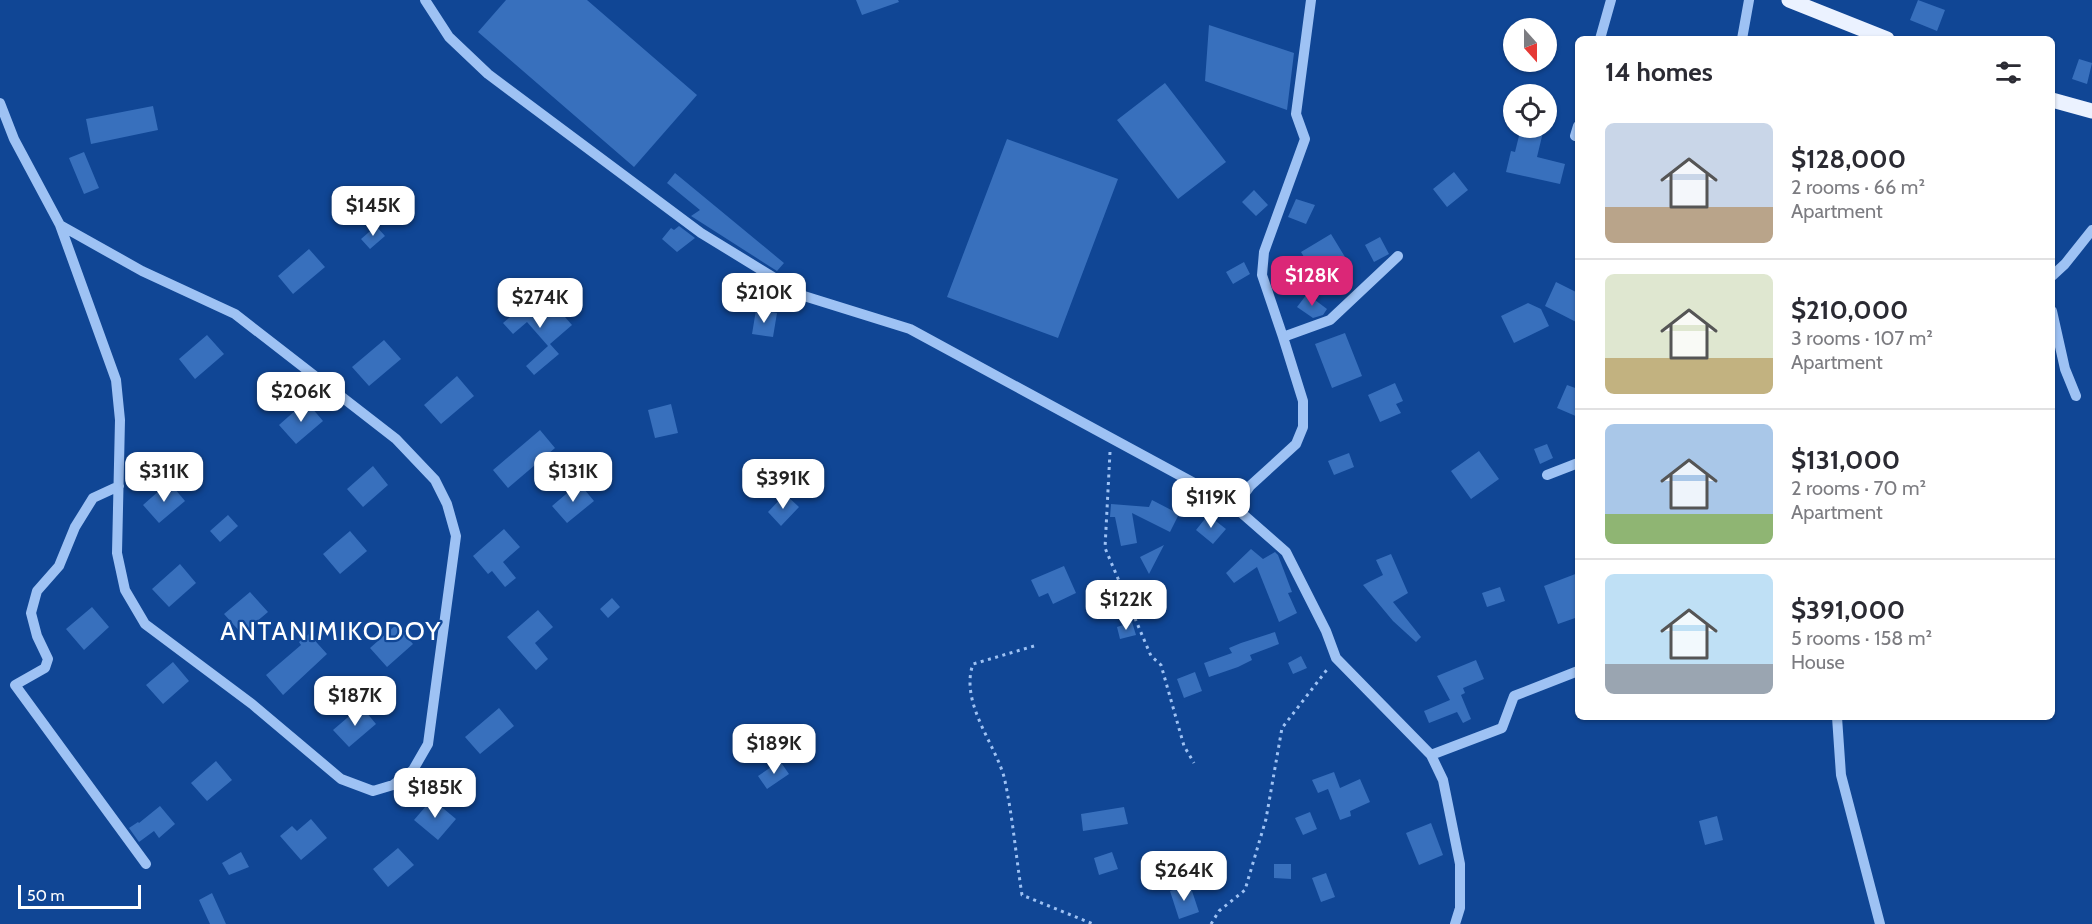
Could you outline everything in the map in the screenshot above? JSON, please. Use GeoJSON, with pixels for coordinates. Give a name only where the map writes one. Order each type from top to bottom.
{"type":"FeatureCollection","features":[{"type":"Feature","properties":{"kind":"main road"},"geometry":{"type":"LineString","coordinates":[[1789,0],[1879,36]]}},
{"type":"Feature","properties":{"kind":"main road"},"geometry":{"type":"LineString","coordinates":[[2055,101],[2092,111]]}},
{"type":"Feature","properties":{"kind":"street"},"geometry":{"type":"LineString","coordinates":[[425,0],[449,37],[488,74],[701,234],[804,296],[910,329],[1111,438],[1235,507],[1286,552],[1326,632],[1336,658],[1431,755],[1443,780],[1460,864],[1460,908],[1455,924]]}},
{"type":"Feature","properties":{"kind":"street"},"geometry":{"type":"LineString","coordinates":[[1235,507],[1250,486],[1296,444],[1304,427],[1303,401],[1262,275],[1263,252],[1305,139],[1296,114],[1311,0]]}},
{"type":"Feature","properties":{"kind":"street"},"geometry":{"type":"LineString","coordinates":[[1601,36],[1611,0]]}},
{"type":"Feature","properties":{"kind":"street"},"geometry":{"type":"LineString","coordinates":[[1743,36],[1749,0]]}},
{"type":"Feature","properties":{"kind":"street"},"geometry":{"type":"LineString","coordinates":[[0,103],[14,139],[60,225],[116,380],[120,420],[117,553],[125,590],[145,624],[252,704],[341,779],[372,791],[393,784],[413,770],[428,744],[456,536],[447,504],[435,480],[396,439],[235,314],[142,270],[60,225]]}},
{"type":"Feature","properties":{"kind":"street"},"geometry":{"type":"LineString","coordinates":[[2055,273],[2092,230]]}},
{"type":"Feature","properties":{"kind":"street"},"geometry":{"type":"LineString","coordinates":[[1283,337],[1330,320],[1398,256]]}},
{"type":"Feature","properties":{"kind":"street"},"geometry":{"type":"LineString","coordinates":[[2055,325],[2065,369],[2076,396]]}},
{"type":"Feature","properties":{"kind":"street"},"geometry":{"type":"LineString","coordinates":[[1547,475],[1575,464]]}},
{"type":"Feature","properties":{"kind":"street"},"geometry":{"type":"LineString","coordinates":[[119,486],[93,498],[75,527],[59,566],[37,591],[31,613],[37,636],[48,659],[45,668],[15,685],[146,864]]}},
{"type":"Feature","properties":{"kind":"street"},"geometry":{"type":"LineString","coordinates":[[1431,755],[1502,728],[1514,696],[1575,672]]}},
{"type":"Feature","properties":{"kind":"street"},"geometry":{"type":"LineString","coordinates":[[1838,720],[1841,775],[1880,924]]}},
{"type":"Feature","properties":{"kind":"path"},"geometry":{"type":"LineString","coordinates":[[1111,438],[1105,548],[1151,656],[1161,665],[1184,746],[1194,763]]}},
{"type":"Feature","properties":{"kind":"path"},"geometry":{"type":"LineString","coordinates":[[1034,646],[973,664],[969,675],[980,728],[1005,778],[1022,895],[1094,924]]}},
{"type":"Feature","properties":{"kind":"path"},"geometry":{"type":"LineString","coordinates":[[1211,924],[1219,911],[1245,890],[1266,819],[1282,728],[1336,658]]}},
{"type":"Feature","properties":{"kind":"building"},"geometry":{"type":"Polygon","coordinates":[[[506,0],[587,0],[697,95],[634,167],[478,32],[506,0]]]}},
{"type":"Feature","properties":{"kind":"building"},"geometry":{"type":"Polygon","coordinates":[[[856,0],[898,0],[899,2],[862,15],[856,0]]]}},
{"type":"Feature","properties":{"kind":"building"},"geometry":{"type":"Polygon","coordinates":[[[1918,0],[1945,10],[1937,31],[1910,20],[1918,0]]]}},
{"type":"Feature","properties":{"kind":"building"},"geometry":{"type":"Polygon","coordinates":[[[1209,25],[1294,53],[1287,110],[1205,81],[1209,25]]]}},
{"type":"Feature","properties":{"kind":"building"},"geometry":{"type":"Polygon","coordinates":[[[2079,59],[2092,63],[2087,84],[2072,79],[2079,59]]]}},
{"type":"Feature","properties":{"kind":"building"},"geometry":{"type":"Polygon","coordinates":[[[1165,83],[1226,162],[1178,199],[1117,120],[1165,83]]]}},
{"type":"Feature","properties":{"kind":"building"},"geometry":{"type":"Polygon","coordinates":[[[153,106],[158,130],[91,144],[86,119],[153,106]]]}},
{"type":"Feature","properties":{"kind":"building"},"geometry":{"type":"Polygon","coordinates":[[[1518,138],[1542,138],[1537,157],[1565,164],[1560,184],[1506,172],[1511,151],[1515,152],[1518,138]]]}},
{"type":"Feature","properties":{"kind":"building"},"geometry":{"type":"Polygon","coordinates":[[[1007,139],[1118,179],[1058,338],[947,297],[1007,139]]]}},
{"type":"Feature","properties":{"kind":"building"},"geometry":{"type":"Polygon","coordinates":[[[84,152],[99,188],[84,194],[69,158],[84,152]]]}},
{"type":"Feature","properties":{"kind":"building"},"geometry":{"type":"Polygon","coordinates":[[[1454,172],[1468,190],[1447,207],[1433,189],[1454,172]]]}},
{"type":"Feature","properties":{"kind":"building"},"geometry":{"type":"Polygon","coordinates":[[[675,173],[784,263],[777,271],[691,216],[700,210],[667,183],[675,173]]]}},
{"type":"Feature","properties":{"kind":"building"},"geometry":{"type":"Polygon","coordinates":[[[1254,190],[1268,205],[1256,216],[1242,202],[1254,190]]]}},
{"type":"Feature","properties":{"kind":"building"},"geometry":{"type":"Polygon","coordinates":[[[1296,199],[1315,205],[1306,224],[1288,217],[1296,199]]]}},
{"type":"Feature","properties":{"kind":"building"},"geometry":{"type":"Polygon","coordinates":[[[376,226],[385,236],[370,249],[361,239],[376,226]]]}},
{"type":"Feature","properties":{"kind":"building"},"geometry":{"type":"Polygon","coordinates":[[[679,226],[695,238],[677,252],[662,239],[671,228],[674,230],[679,226]]]}},
{"type":"Feature","properties":{"kind":"building"},"geometry":{"type":"Polygon","coordinates":[[[1331,234],[1345,257],[1315,275],[1301,252],[1331,234]]]}},
{"type":"Feature","properties":{"kind":"building"},"geometry":{"type":"Polygon","coordinates":[[[1380,237],[1389,254],[1374,262],[1365,245],[1380,237]]]}},
{"type":"Feature","properties":{"kind":"building"},"geometry":{"type":"Polygon","coordinates":[[[309,249],[325,267],[293,294],[278,276],[309,249]]]}},
{"type":"Feature","properties":{"kind":"building"},"geometry":{"type":"Polygon","coordinates":[[[1244,262],[1250,274],[1233,284],[1226,272],[1244,262]]]}},
{"type":"Feature","properties":{"kind":"building"},"geometry":{"type":"Polygon","coordinates":[[[1556,282],[1575,292],[1575,321],[1545,306],[1556,282]]]}},
{"type":"Feature","properties":{"kind":"building"},"geometry":{"type":"Polygon","coordinates":[[[1307,294],[1327,309],[1323,315],[1313,318],[1297,307],[1307,294]]]}},
{"type":"Feature","properties":{"kind":"building"},"geometry":{"type":"Polygon","coordinates":[[[532,298],[542,309],[551,301],[572,325],[550,344],[559,354],[534,375],[526,366],[548,346],[527,322],[513,334],[503,323],[532,298]]]}},
{"type":"Feature","properties":{"kind":"building"},"geometry":{"type":"Polygon","coordinates":[[[1528,303],[1541,309],[1549,326],[1514,343],[1501,316],[1528,303]]]}},
{"type":"Feature","properties":{"kind":"building"},"geometry":{"type":"Polygon","coordinates":[[[756,310],[777,313],[773,337],[752,334],[756,310]]]}},
{"type":"Feature","properties":{"kind":"building"},"geometry":{"type":"Polygon","coordinates":[[[1345,333],[1362,376],[1332,388],[1315,344],[1345,333]]]}},
{"type":"Feature","properties":{"kind":"building"},"geometry":{"type":"Polygon","coordinates":[[[207,335],[224,354],[195,379],[179,359],[207,335]]]}},
{"type":"Feature","properties":{"kind":"building"},"geometry":{"type":"Polygon","coordinates":[[[384,340],[401,359],[369,386],[352,367],[384,340]]]}},
{"type":"Feature","properties":{"kind":"building"},"geometry":{"type":"Polygon","coordinates":[[[457,376],[474,396],[441,424],[424,405],[457,376]]]}},
{"type":"Feature","properties":{"kind":"building"},"geometry":{"type":"Polygon","coordinates":[[[1395,383],[1403,401],[1396,404],[1401,413],[1380,422],[1368,395],[1395,383]]]}},
{"type":"Feature","properties":{"kind":"building"},"geometry":{"type":"Polygon","coordinates":[[[1567,385],[1575,388],[1575,416],[1557,408],[1567,385]]]}},
{"type":"Feature","properties":{"kind":"building"},"geometry":{"type":"Polygon","coordinates":[[[306,401],[323,421],[296,444],[279,425],[306,401]]]}},
{"type":"Feature","properties":{"kind":"building"},"geometry":{"type":"Polygon","coordinates":[[[671,404],[678,433],[655,438],[648,410],[671,404]]]}},
{"type":"Feature","properties":{"kind":"building"},"geometry":{"type":"Polygon","coordinates":[[[540,430],[555,448],[508,488],[493,470],[540,430]]]}},
{"type":"Feature","properties":{"kind":"building"},"geometry":{"type":"Polygon","coordinates":[[[1547,444],[1553,458],[1540,464],[1534,449],[1547,444]]]}},
{"type":"Feature","properties":{"kind":"building"},"geometry":{"type":"Polygon","coordinates":[[[1479,451],[1499,479],[1471,499],[1451,471],[1479,451]]]}},
{"type":"Feature","properties":{"kind":"building"},"geometry":{"type":"Polygon","coordinates":[[[1349,453],[1354,467],[1334,475],[1328,461],[1349,453]]]}},
{"type":"Feature","properties":{"kind":"building"},"geometry":{"type":"Polygon","coordinates":[[[373,466],[388,485],[363,507],[347,489],[373,466]]]}},
{"type":"Feature","properties":{"kind":"building"},"geometry":{"type":"Polygon","coordinates":[[[169,482],[185,501],[159,523],[143,505],[169,482]]]}},
{"type":"Feature","properties":{"kind":"building"},"geometry":{"type":"Polygon","coordinates":[[[579,483],[594,501],[567,523],[552,506],[579,483]]]}},
{"type":"Feature","properties":{"kind":"building"},"geometry":{"type":"Polygon","coordinates":[[[785,494],[799,507],[781,526],[768,512],[785,494]]]}},
{"type":"Feature","properties":{"kind":"building"},"geometry":{"type":"Polygon","coordinates":[[[1152,500],[1179,514],[1170,532],[1132,513],[1137,543],[1121,546],[1115,517],[1110,517],[1111,504],[1149,507],[1152,500]]]}},
{"type":"Feature","properties":{"kind":"building"},"geometry":{"type":"Polygon","coordinates":[[[228,515],[238,526],[220,542],[210,531],[228,515]]]}},
{"type":"Feature","properties":{"kind":"building"},"geometry":{"type":"Polygon","coordinates":[[[1208,515],[1226,529],[1213,544],[1196,530],[1208,515]]]}},
{"type":"Feature","properties":{"kind":"building"},"geometry":{"type":"Polygon","coordinates":[[[504,529],[520,547],[503,562],[516,578],[505,587],[492,571],[488,574],[473,556],[504,529]]]}},
{"type":"Feature","properties":{"kind":"building"},"geometry":{"type":"Polygon","coordinates":[[[350,531],[367,551],[340,574],[323,554],[350,531]]]}},
{"type":"Feature","properties":{"kind":"building"},"geometry":{"type":"Polygon","coordinates":[[[1164,545],[1149,574],[1140,557],[1164,545]]]}},
{"type":"Feature","properties":{"kind":"building"},"geometry":{"type":"Polygon","coordinates":[[[1251,549],[1263,559],[1275,552],[1278,555],[1292,592],[1288,593],[1297,613],[1279,622],[1257,567],[1234,583],[1226,573],[1251,549]]]}},
{"type":"Feature","properties":{"kind":"building"},"geometry":{"type":"Polygon","coordinates":[[[1391,554],[1408,593],[1393,602],[1421,637],[1416,642],[1393,621],[1363,585],[1383,575],[1376,560],[1391,554]]]}},
{"type":"Feature","properties":{"kind":"building"},"geometry":{"type":"Polygon","coordinates":[[[180,564],[196,583],[169,607],[152,589],[180,564]]]}},
{"type":"Feature","properties":{"kind":"building"},"geometry":{"type":"Polygon","coordinates":[[[1064,566],[1076,593],[1053,604],[1048,593],[1039,597],[1031,580],[1064,566]]]}},
{"type":"Feature","properties":{"kind":"building"},"geometry":{"type":"Polygon","coordinates":[[[1575,574],[1575,618],[1558,624],[1544,586],[1575,574]]]}},
{"type":"Feature","properties":{"kind":"building"},"geometry":{"type":"Polygon","coordinates":[[[1500,587],[1505,601],[1487,607],[1482,593],[1500,587]]]}},
{"type":"Feature","properties":{"kind":"building"},"geometry":{"type":"Polygon","coordinates":[[[250,592],[268,612],[242,634],[224,614],[250,592]]]}},
{"type":"Feature","properties":{"kind":"building"},"geometry":{"type":"Polygon","coordinates":[[[612,598],[620,607],[608,618],[600,609],[612,598]]]}},
{"type":"Feature","properties":{"kind":"building"},"geometry":{"type":"Polygon","coordinates":[[[92,607],[109,627],[84,650],[66,629],[92,607]]]}},
{"type":"Feature","properties":{"kind":"building"},"geometry":{"type":"Polygon","coordinates":[[[538,610],[553,627],[535,643],[548,659],[536,670],[507,637],[538,610]]]}},
{"type":"Feature","properties":{"kind":"building"},"geometry":{"type":"Polygon","coordinates":[[[1132,622],[1136,635],[1120,639],[1117,627],[1132,622]]]}},
{"type":"Feature","properties":{"kind":"building"},"geometry":{"type":"Polygon","coordinates":[[[396,625],[413,644],[387,667],[370,648],[396,625]]]}},
{"type":"Feature","properties":{"kind":"building"},"geometry":{"type":"Polygon","coordinates":[[[1275,632],[1279,644],[1250,655],[1252,660],[1238,667],[1209,677],[1204,663],[1232,653],[1229,648],[1275,632]]]}},
{"type":"Feature","properties":{"kind":"building"},"geometry":{"type":"Polygon","coordinates":[[[309,634],[327,654],[283,695],[266,675],[301,645],[299,642],[309,634]]]}},
{"type":"Feature","properties":{"kind":"building"},"geometry":{"type":"Polygon","coordinates":[[[1301,656],[1307,668],[1293,674],[1288,663],[1301,656]]]}},
{"type":"Feature","properties":{"kind":"building"},"geometry":{"type":"Polygon","coordinates":[[[1476,660],[1484,679],[1463,688],[1465,693],[1461,695],[1471,719],[1463,723],[1457,712],[1429,723],[1424,711],[1450,700],[1437,676],[1476,660]]]}},
{"type":"Feature","properties":{"kind":"building"},"geometry":{"type":"Polygon","coordinates":[[[173,662],[189,681],[163,704],[146,685],[173,662]]]}},
{"type":"Feature","properties":{"kind":"building"},"geometry":{"type":"Polygon","coordinates":[[[1195,672],[1202,691],[1184,698],[1177,679],[1195,672]]]}},
{"type":"Feature","properties":{"kind":"building"},"geometry":{"type":"Polygon","coordinates":[[[361,706],[376,724],[349,747],[333,730],[361,706]]]}},
{"type":"Feature","properties":{"kind":"building"},"geometry":{"type":"Polygon","coordinates":[[[499,708],[514,726],[480,754],[465,737],[499,708]]]}},
{"type":"Feature","properties":{"kind":"building"},"geometry":{"type":"Polygon","coordinates":[[[216,761],[232,780],[207,801],[191,783],[216,761]]]}},
{"type":"Feature","properties":{"kind":"building"},"geometry":{"type":"Polygon","coordinates":[[[780,761],[789,774],[767,789],[758,776],[780,761]]]}},
{"type":"Feature","properties":{"kind":"building"},"geometry":{"type":"Polygon","coordinates":[[[1334,772],[1340,788],[1360,779],[1370,802],[1350,811],[1351,816],[1340,820],[1328,789],[1318,793],[1312,780],[1334,772]]]}},
{"type":"Feature","properties":{"kind":"building"},"geometry":{"type":"Polygon","coordinates":[[[432,799],[456,819],[438,840],[414,820],[432,799]]]}},
{"type":"Feature","properties":{"kind":"building"},"geometry":{"type":"Polygon","coordinates":[[[160,806],[175,824],[159,838],[154,831],[139,842],[129,828],[160,806]]]}},
{"type":"Feature","properties":{"kind":"building"},"geometry":{"type":"Polygon","coordinates":[[[1124,807],[1128,824],[1083,831],[1081,814],[1124,807]]]}},
{"type":"Feature","properties":{"kind":"building"},"geometry":{"type":"Polygon","coordinates":[[[1310,812],[1317,829],[1303,835],[1295,818],[1310,812]]]}},
{"type":"Feature","properties":{"kind":"building"},"geometry":{"type":"Polygon","coordinates":[[[1717,816],[1723,840],[1705,845],[1699,821],[1717,816]]]}},
{"type":"Feature","properties":{"kind":"building"},"geometry":{"type":"Polygon","coordinates":[[[311,819],[327,838],[301,860],[280,836],[292,826],[297,831],[311,819]]]}},
{"type":"Feature","properties":{"kind":"building"},"geometry":{"type":"Polygon","coordinates":[[[1431,823],[1443,855],[1419,865],[1406,833],[1431,823]]]}},
{"type":"Feature","properties":{"kind":"building"},"geometry":{"type":"Polygon","coordinates":[[[398,848],[414,865],[388,887],[373,869],[398,848]]]}},
{"type":"Feature","properties":{"kind":"building"},"geometry":{"type":"Polygon","coordinates":[[[241,852],[249,867],[229,875],[222,863],[241,852]]]}},
{"type":"Feature","properties":{"kind":"building"},"geometry":{"type":"Polygon","coordinates":[[[1112,852],[1118,869],[1099,875],[1094,858],[1112,852]]]}},
{"type":"Feature","properties":{"kind":"building"},"geometry":{"type":"Polygon","coordinates":[[[1274,864],[1291,864],[1291,879],[1274,878],[1274,864]]]}},
{"type":"Feature","properties":{"kind":"building"},"geometry":{"type":"Polygon","coordinates":[[[1326,873],[1335,897],[1321,902],[1312,878],[1326,873]]]}},
{"type":"Feature","properties":{"kind":"building"},"geometry":{"type":"Polygon","coordinates":[[[1190,885],[1199,912],[1179,919],[1170,891],[1190,885]]]}},
{"type":"Feature","properties":{"kind":"building"},"geometry":{"type":"Polygon","coordinates":[[[212,893],[226,924],[210,924],[199,900],[212,893]]]}},
{"type":"Feature","properties":{"kind":"district","name":"ANTANIMIKODOY"},"geometry":{"type":"Point","coordinates":[331,631]}}]}
